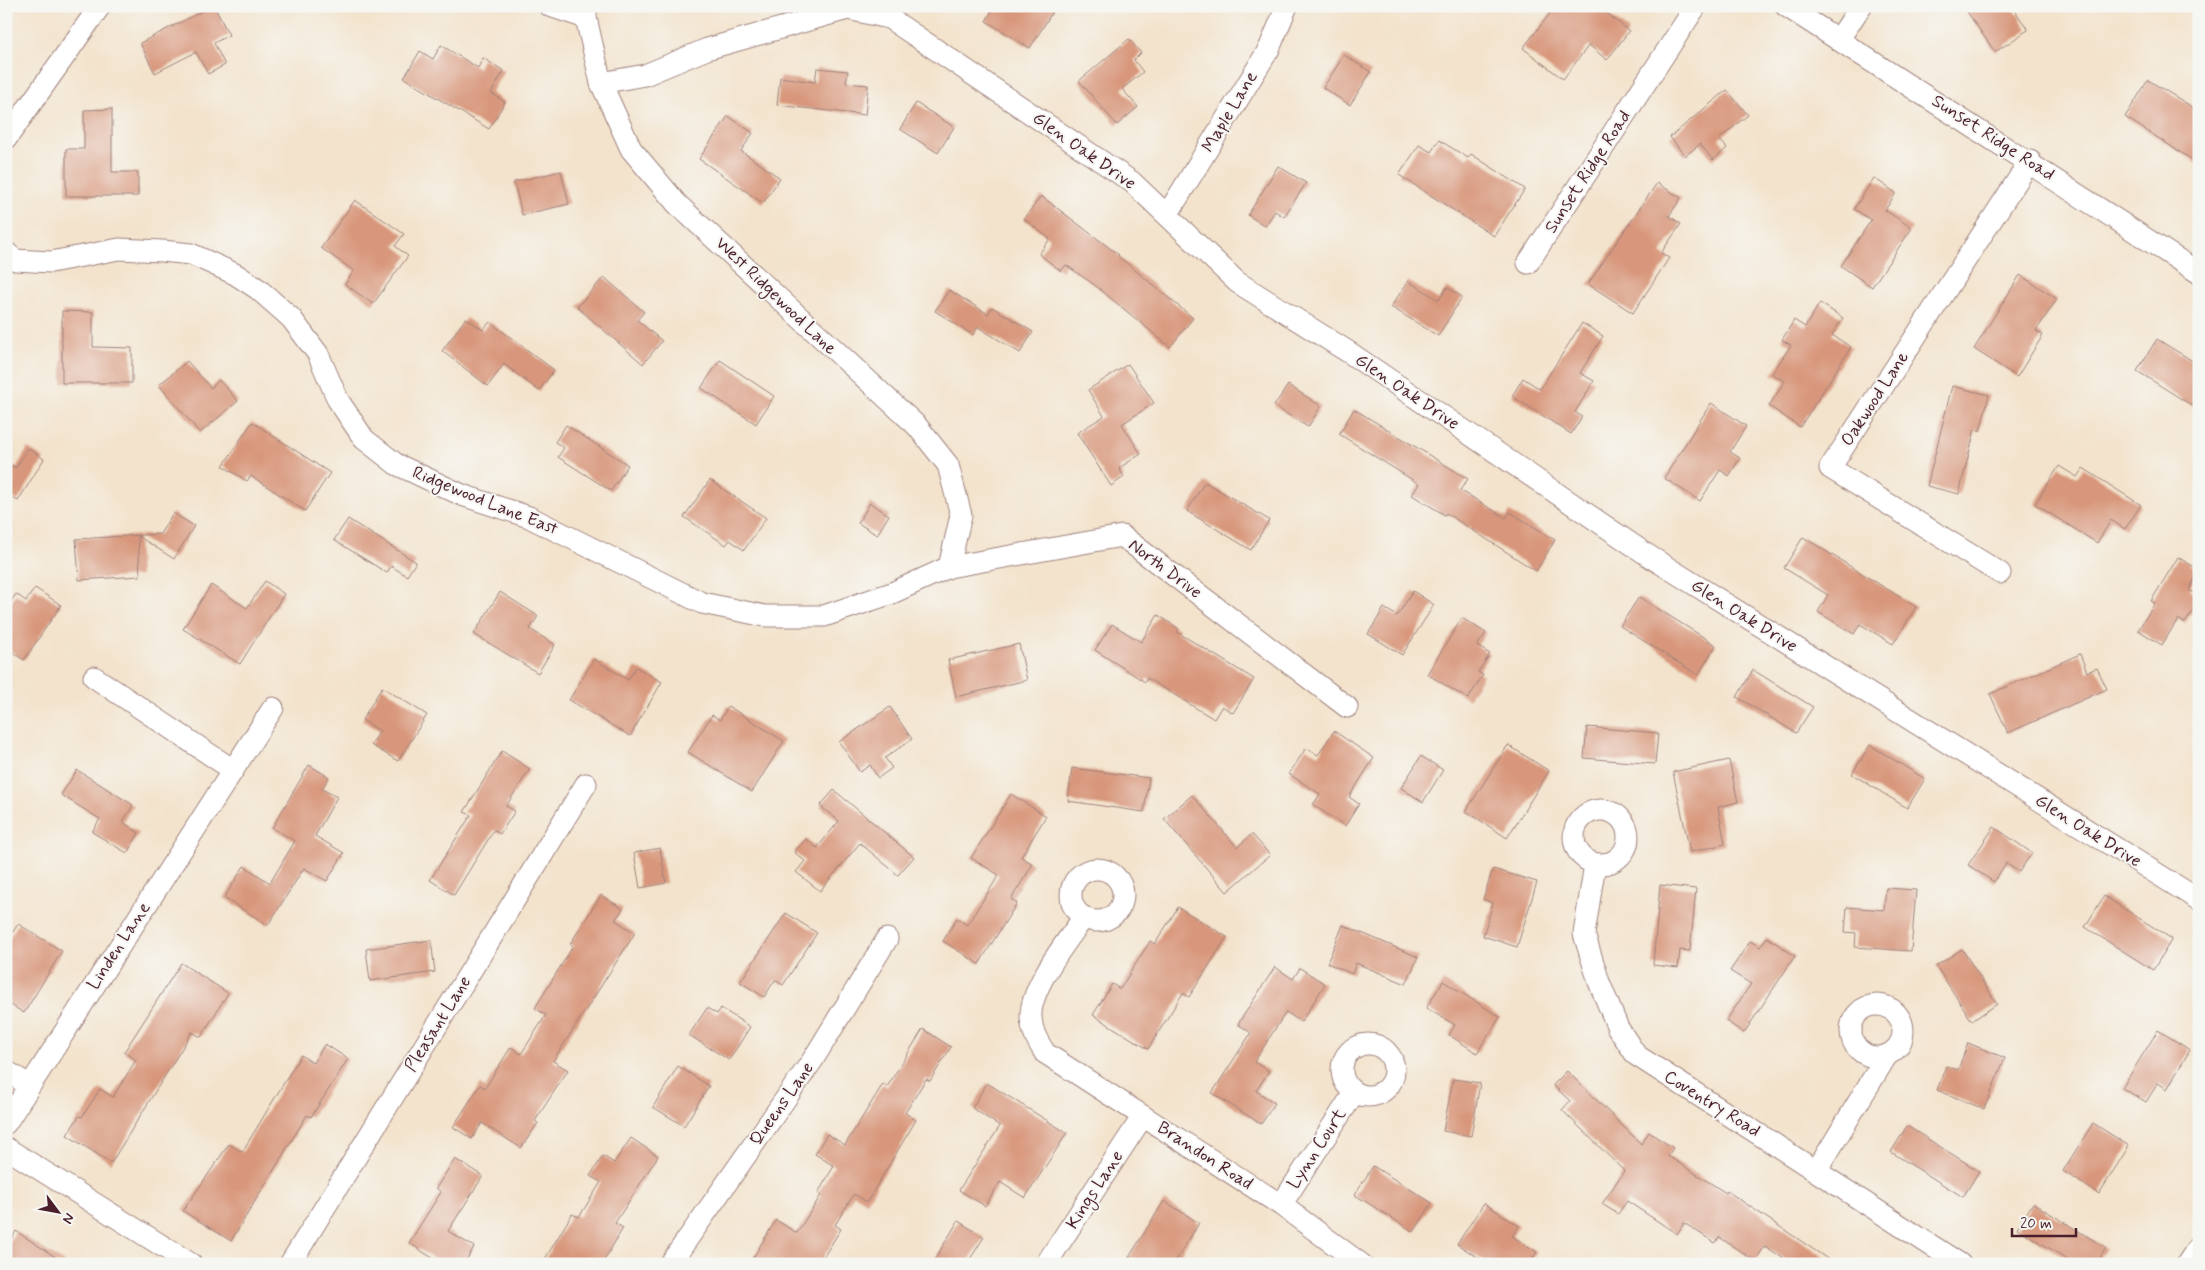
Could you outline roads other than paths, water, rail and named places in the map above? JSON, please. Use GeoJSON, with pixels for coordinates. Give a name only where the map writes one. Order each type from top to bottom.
{"type":"FeatureCollection","features":[{"type":"Feature","properties":{"kind":"street"},"geometry":{"type":"LineString","coordinates":[[6,139],[100,6]]}},
{"type":"Feature","properties":{"kind":"street","name":"West Ridgewood Lane"},"geometry":{"type":"LineString","coordinates":[[550,6],[586,12],[601,82],[631,149],[677,204],[917,426],[948,464],[961,514],[949,567]]}},
{"type":"Feature","properties":{"kind":"street","name":"Maple Lane"},"geometry":{"type":"LineString","coordinates":[[1167,215],[1268,49],[1288,6]]}},
{"type":"Feature","properties":{"kind":"street","name":"Sunset Ridge Road"},"geometry":{"type":"LineString","coordinates":[[1528,263],[1696,6]]}},
{"type":"Feature","properties":{"kind":"street","name":"Sunset Ridge Road"},"geometry":{"type":"LineString","coordinates":[[1786,6],[2030,161],[2199,273]]}},
{"type":"Feature","properties":{"kind":"street"},"geometry":{"type":"LineString","coordinates":[[1839,39],[1861,6]]}},
{"type":"Feature","properties":{"kind":"street","name":"Glen Oak Drive"},"geometry":{"type":"LineString","coordinates":[[601,82],[645,75],[707,49],[848,9],[893,12],[1132,182],[1198,247],[1237,282],[1350,353],[1649,556],[2199,900]]}},
{"type":"Feature","properties":{"kind":"street","name":"Oakwood Lane"},"geometry":{"type":"LineString","coordinates":[[2000,572],[1830,468],[2030,161]]}},
{"type":"Feature","properties":{"kind":"street","name":"Ridgewood Lane East"},"geometry":{"type":"LineString","coordinates":[[6,252],[15,260],[51,262],[119,250],[162,251],[192,254],[234,274],[258,289],[291,318],[318,354],[338,400],[364,439],[396,464],[462,495],[529,517],[702,603],[765,616],[824,616],[892,593],[949,567]]}},
{"type":"Feature","properties":{"kind":"street","name":"North Drive"},"geometry":{"type":"LineString","coordinates":[[949,567],[1122,536],[1347,708]]}},
{"type":"Feature","properties":{"kind":"street"},"geometry":{"type":"LineString","coordinates":[[94,677],[233,770]]}},
{"type":"Feature","properties":{"kind":"street","name":"Linden Lane"},"geometry":{"type":"LineString","coordinates":[[6,1123],[273,708]]}},
{"type":"Feature","properties":{"kind":"street","name":"Pleasant Lane"},"geometry":{"type":"LineString","coordinates":[[290,1264],[586,784]]}},
{"type":"Feature","properties":{"kind":"street","name":"Coventry Road"},"geometry":{"type":"LineString","coordinates":[[1595,864],[1584,934],[1599,982],[1618,1028],[1636,1055],[1960,1264]]}},
{"type":"Feature","properties":{"kind":"street","name":"Brandon Road"},"geometry":{"type":"LineString","coordinates":[[1084,917],[1056,957],[1036,993],[1031,1017],[1034,1036],[1045,1053],[1281,1205],[1361,1264]]}},
{"type":"Feature","properties":{"kind":"street","name":"Queens Lane"},"geometry":{"type":"LineString","coordinates":[[670,1264],[812,1061],[887,939]]}},
{"type":"Feature","properties":{"kind":"street"},"geometry":{"type":"LineString","coordinates":[[1817,1170],[1887,1055]]}},
{"type":"Feature","properties":{"kind":"street"},"geometry":{"type":"LineString","coordinates":[[6,1072],[29,1085]]}},
{"type":"Feature","properties":{"kind":"street","name":"Lynn Court"},"geometry":{"type":"LineString","coordinates":[[1281,1205],[1354,1093]]}},
{"type":"Feature","properties":{"kind":"street","name":"Kings Lane"},"geometry":{"type":"LineString","coordinates":[[1046,1264],[1143,1116]]}},
{"type":"Feature","properties":{"kind":"street"},"geometry":{"type":"LineString","coordinates":[[6,1148],[190,1264]]}},
{"type":"Feature","properties":{"kind":"street"},"geometry":{"type":"LineString","coordinates":[[2187,1264],[2199,1246]]}}]}
